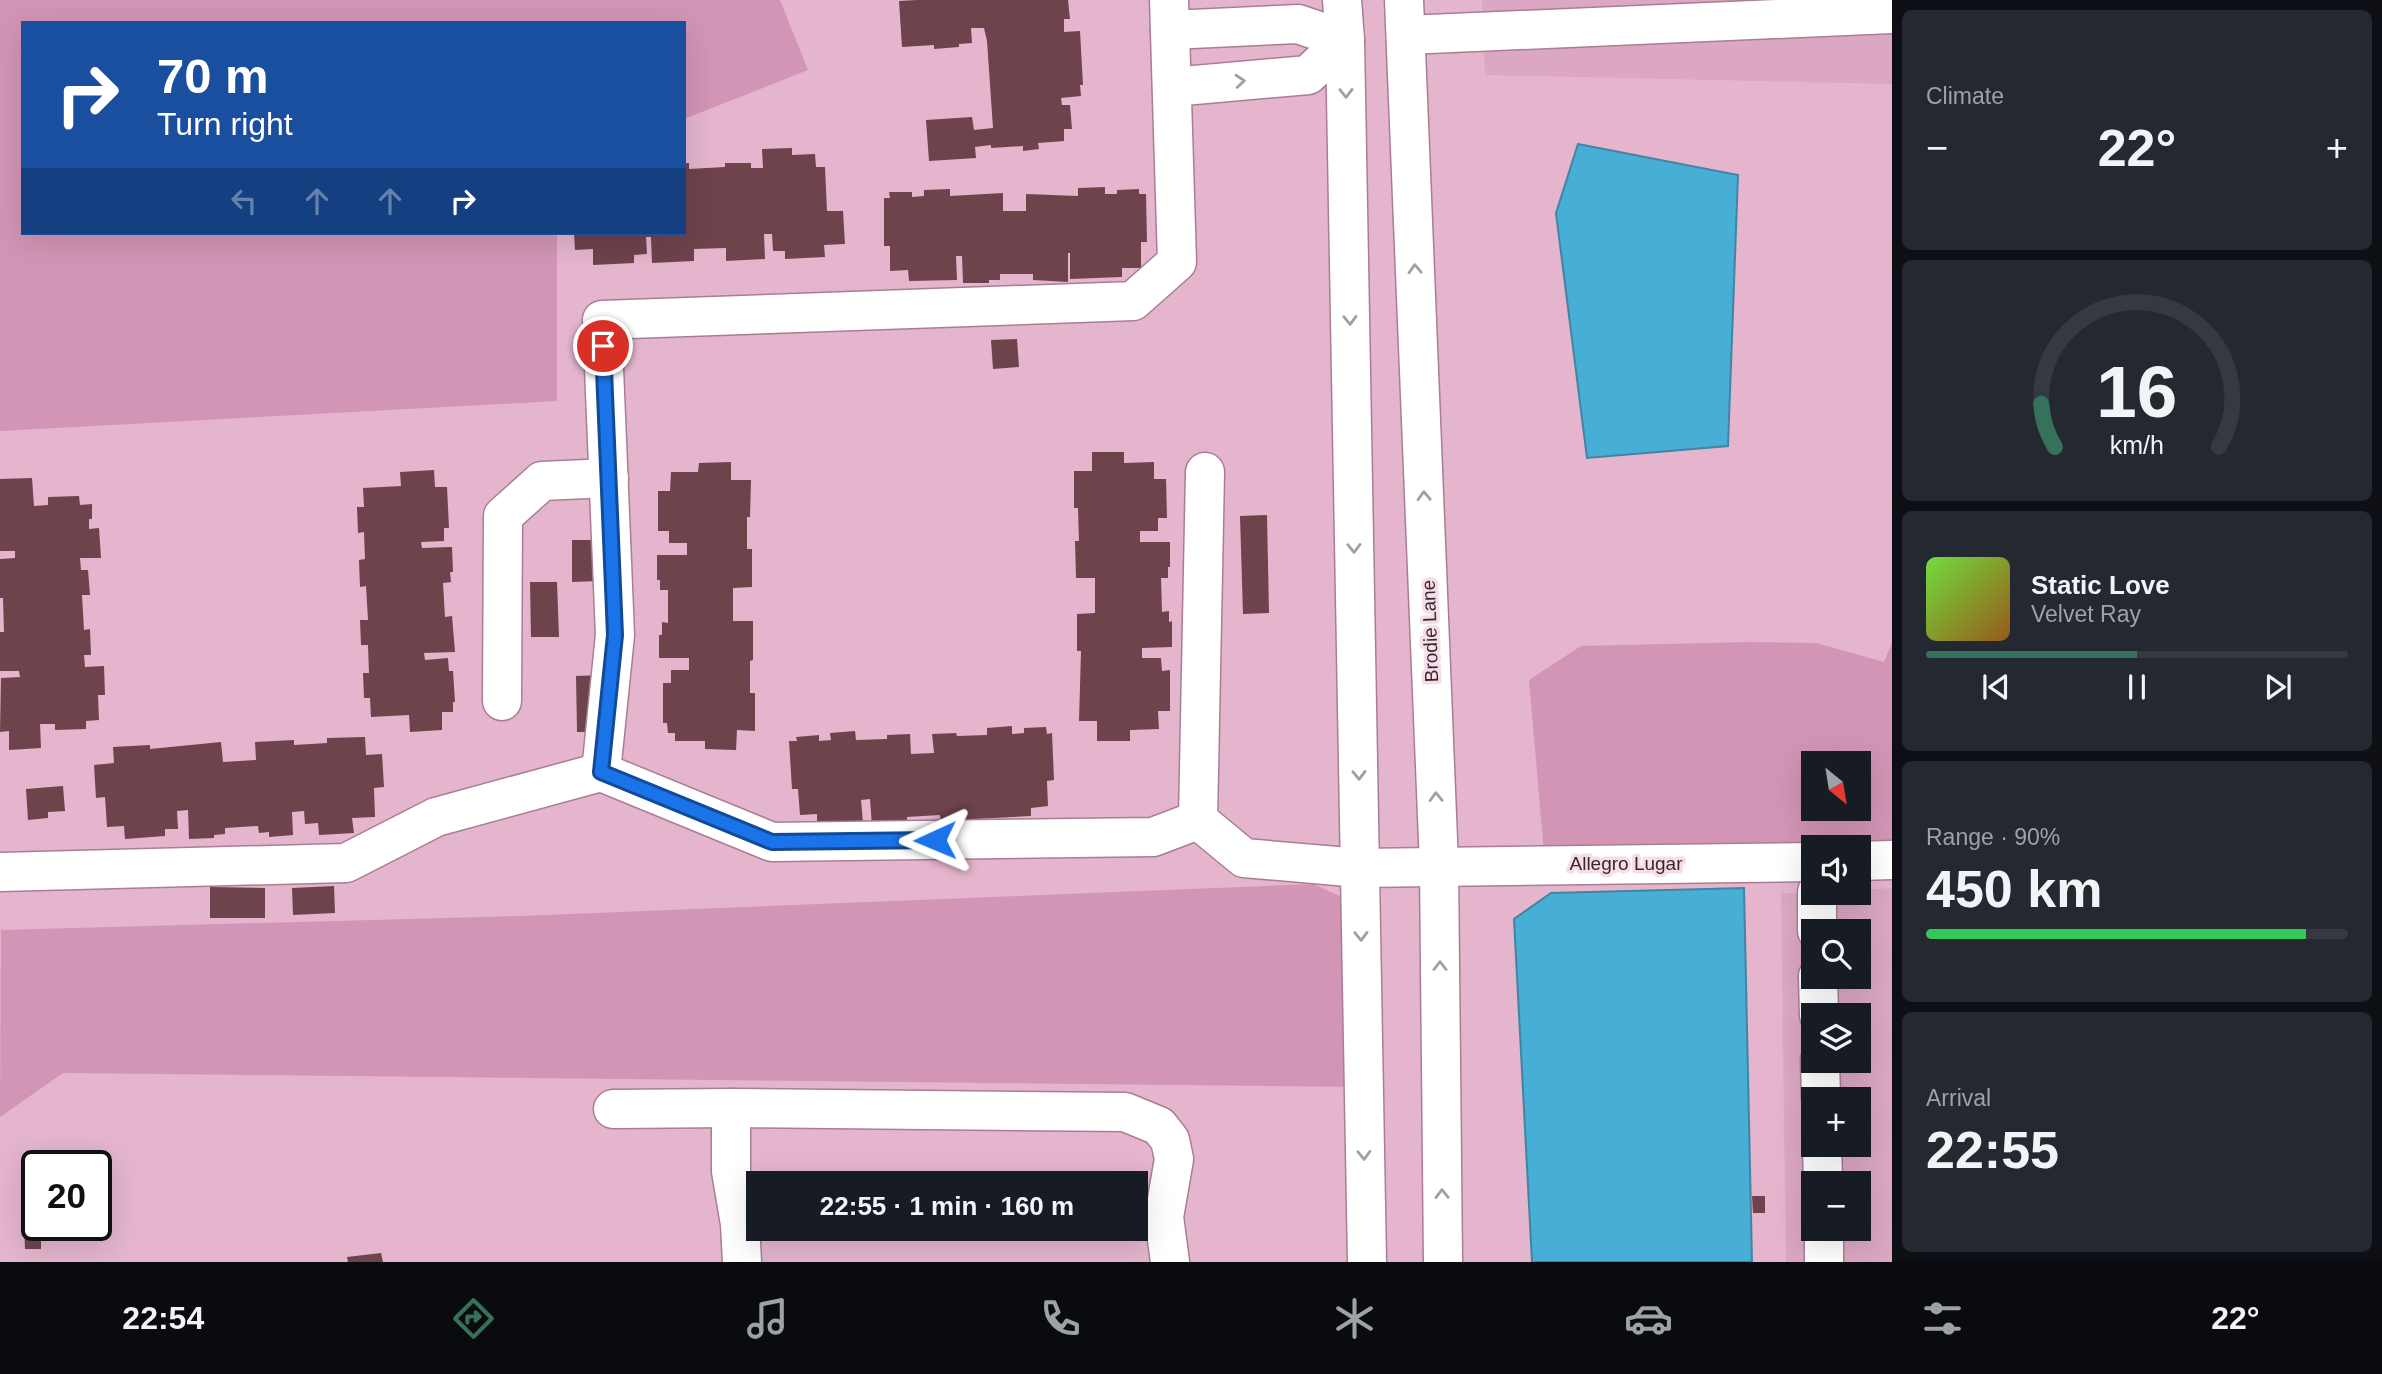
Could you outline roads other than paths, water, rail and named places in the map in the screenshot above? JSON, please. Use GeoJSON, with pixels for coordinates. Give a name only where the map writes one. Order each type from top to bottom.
{"type":"FeatureCollection","features":[{"type":"Feature","properties":{"kind":"main road"},"geometry":{"type":"LineString","coordinates":[[1342,0],[1345,40],[1367,1262]]}},
{"type":"Feature","properties":{"kind":"main road"},"geometry":{"type":"LineString","coordinates":[[1172,87],[1308,75],[1345,40],[1405,18],[1892,13]]}},
{"type":"Feature","properties":{"kind":"main road"},"geometry":{"type":"LineString","coordinates":[[601,772],[615,635],[602,320],[1133,301],[1177,262],[1170,15],[1298,24],[1345,40]]}},
{"type":"Feature","properties":{"kind":"main road","name":"Brodie Lane"},"geometry":{"type":"LineString","coordinates":[[1405,18],[1439,865],[1443,1262]]}},
{"type":"Feature","properties":{"kind":"main road"},"geometry":{"type":"LineString","coordinates":[[0,872],[345,863],[436,817],[601,772],[772,842],[1153,837],[1198,820],[1205,472]]}},
{"type":"Feature","properties":{"kind":"main road"},"geometry":{"type":"LineString","coordinates":[[502,701],[503,516],[542,481],[609,478]]}},
{"type":"Feature","properties":{"kind":"main road","name":"Allegro Lugar"},"geometry":{"type":"LineString","coordinates":[[1198,820],[1244,858],[1360,868],[1801,862]]}},
{"type":"Feature","properties":{"kind":"main road"},"geometry":{"type":"LineString","coordinates":[[1871,860],[1892,860]]}},
{"type":"Feature","properties":{"kind":"main road"},"geometry":{"type":"LineString","coordinates":[[731,1108],[731,1171],[740,1224],[742,1262]]}},
{"type":"Feature","properties":{"kind":"main road"},"geometry":{"type":"LineString","coordinates":[[613,1109],[1125,1112],[1159,1126],[1171,1140],[1174,1159],[1164,1217],[1170,1262]]}},
{"type":"Feature","properties":{"kind":"main road"},"geometry":{"type":"LineString","coordinates":[[1824,1241],[1824,1262]]}},
{"type":"Feature","properties":{"kind":"water"},"geometry":{"type":"Polygon","coordinates":[[[1578,144],[1738,175],[1728,446],[1587,458],[1556,213],[1578,144]]]}},
{"type":"Feature","properties":{"kind":"water"},"geometry":{"type":"Polygon","coordinates":[[[1744,888],[1752,1262],[1532,1262],[1514,919],[1551,893],[1744,888]]]}}]}
